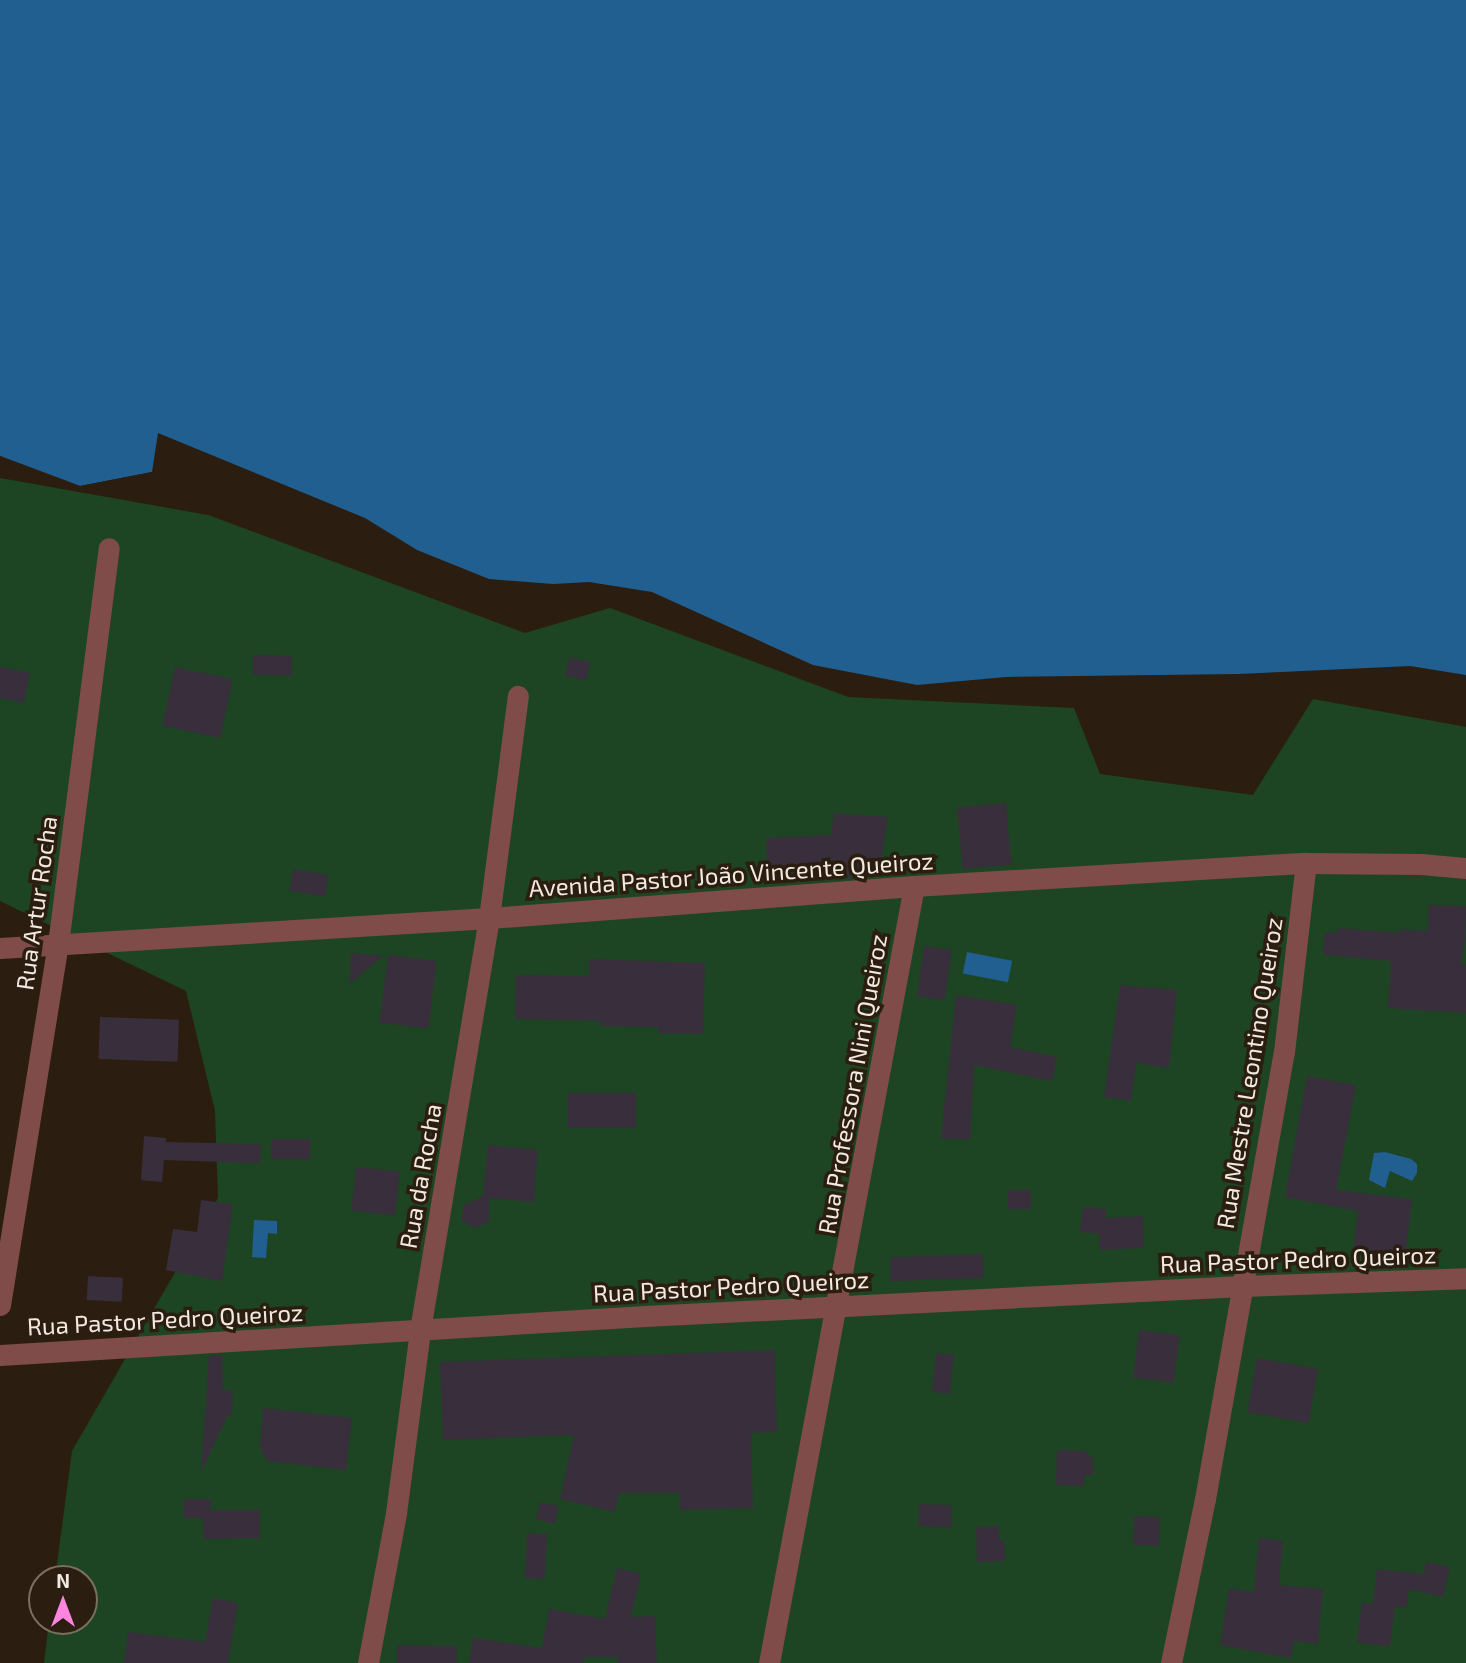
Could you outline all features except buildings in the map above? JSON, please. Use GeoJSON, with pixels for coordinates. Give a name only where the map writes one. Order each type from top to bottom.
{"type":"FeatureCollection","features":[{"type":"Feature","properties":{"kind":"street","name":"Rua Artur Rocha"},"geometry":{"type":"LineString","coordinates":[[0,1305],[58,944],[109,548]]}},
{"type":"Feature","properties":{"kind":"street","name":"Rua da Rocha"},"geometry":{"type":"LineString","coordinates":[[368,1663],[396,1513],[420,1330],[489,918],[518,696]]}},
{"type":"Feature","properties":{"kind":"street","name":"Avenida Pastor João Vincente Queiroz"},"geometry":{"type":"LineString","coordinates":[[0,948],[489,918],[914,886],[1306,863],[1421,864],[1466,868]]}},
{"type":"Feature","properties":{"kind":"street","name":"Rua Mestre Leontino Queiroz"},"geometry":{"type":"LineString","coordinates":[[1171,1663],[1205,1499],[1284,1052],[1306,863]]}},
{"type":"Feature","properties":{"kind":"street","name":"Rua Professora Nini Queiroz"},"geometry":{"type":"LineString","coordinates":[[769,1663],[838,1307],[914,886]]}},
{"type":"Feature","properties":{"kind":"street","name":"Rua Pastor Pedro Queiroz"},"geometry":{"type":"LineString","coordinates":[[0,1355],[838,1307],[1242,1286],[1466,1278]]}},
{"type":"Feature","properties":{"kind":"green space"},"geometry":{"type":"Polygon","coordinates":[[[0,478],[208,515],[525,633],[610,608],[848,697],[1074,708],[1100,774],[1253,795],[1313,699],[1466,727],[1466,1663],[44,1663],[47,1635],[98,1635],[98,1565],[57,1565],[72,1451],[218,1198],[215,1111],[186,991],[0,901],[0,478]]]}},
{"type":"Feature","properties":{"kind":"water"},"geometry":{"type":"Polygon","coordinates":[[[0,0],[1466,0],[1466,675],[1410,666],[1238,674],[1006,677],[917,685],[813,665],[652,592],[589,582],[553,584],[489,579],[417,550],[365,518],[158,433],[152,472],[80,486],[0,456],[0,0]]]}},
{"type":"Feature","properties":{"kind":"water"},"geometry":{"type":"Polygon","coordinates":[[[967,952],[1012,961],[1008,982],[963,974],[967,952]]]}},
{"type":"Feature","properties":{"kind":"water"},"geometry":{"type":"Polygon","coordinates":[[[1385,1152],[1411,1159],[1417,1164],[1417,1173],[1412,1181],[1390,1171],[1385,1188],[1369,1180],[1374,1153],[1385,1152]]]}},
{"type":"Feature","properties":{"kind":"water"},"geometry":{"type":"Polygon","coordinates":[[[254,1220],[277,1221],[277,1234],[268,1233],[266,1258],[252,1257],[254,1220]]]}},
{"type":"Feature","properties":{"kind":"pier"},"geometry":{"type":"Polygon","coordinates":[[[0,456],[80,486],[152,472],[145,477],[79,489],[0,460],[0,456]]]}}]}
